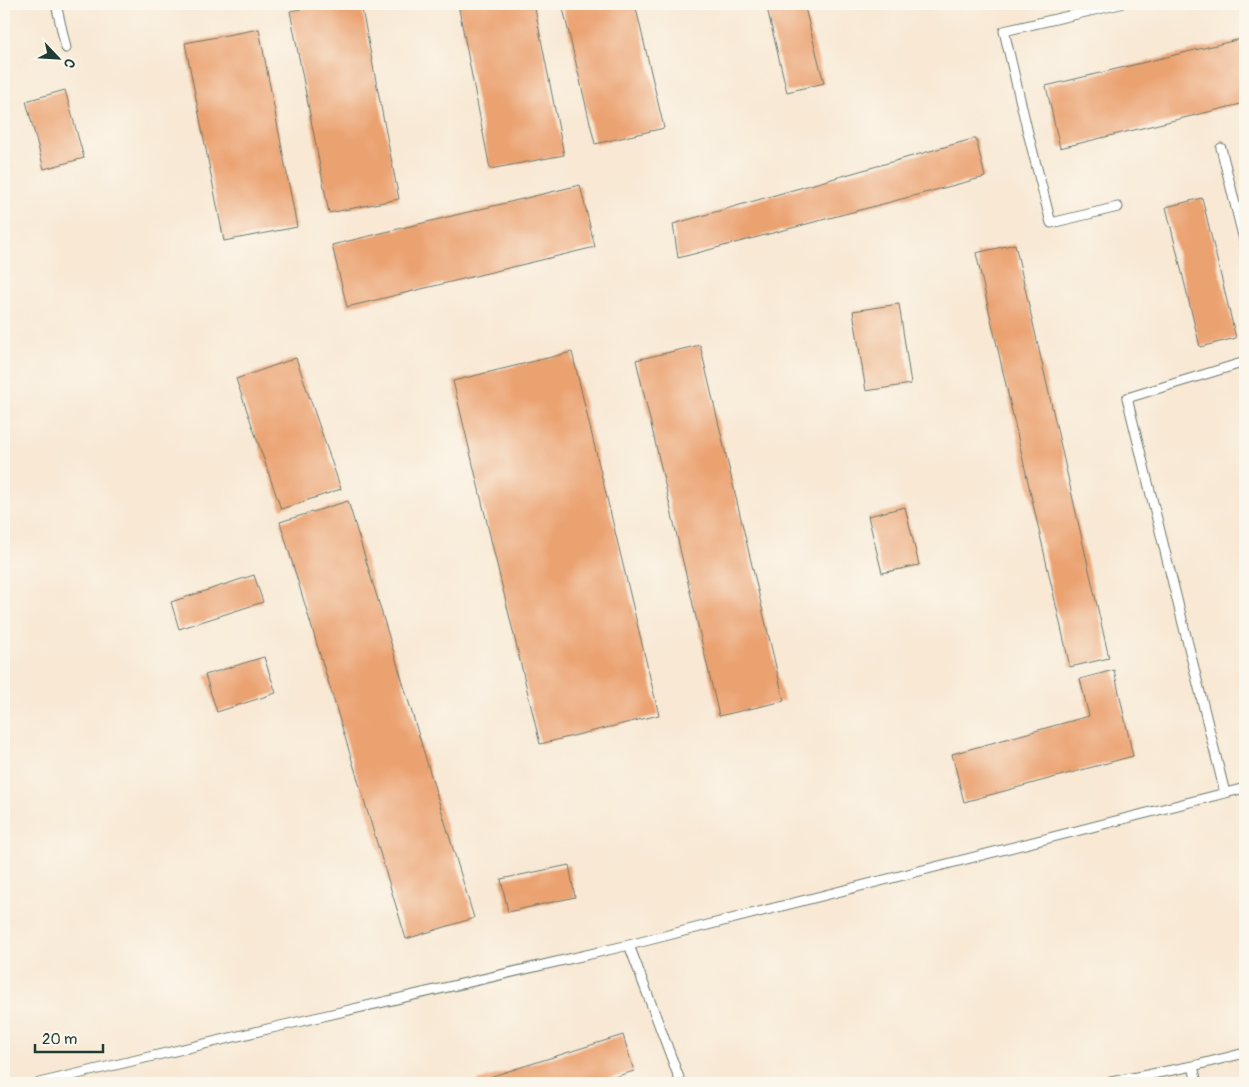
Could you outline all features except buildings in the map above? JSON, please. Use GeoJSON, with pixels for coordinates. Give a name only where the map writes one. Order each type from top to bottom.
{"type":"FeatureCollection","features":[{"type":"Feature","properties":{"kind":"lane"},"geometry":{"type":"LineString","coordinates":[[56,4],[66,48]]}},
{"type":"Feature","properties":{"kind":"lane"},"geometry":{"type":"LineString","coordinates":[[1118,207],[1051,223],[1004,31],[1120,4]]}},
{"type":"Feature","properties":{"kind":"lane"},"geometry":{"type":"LineString","coordinates":[[1221,148],[1245,244]]}},
{"type":"Feature","properties":{"kind":"lane"},"geometry":{"type":"LineString","coordinates":[[1224,793],[1127,398],[1245,362]]}},
{"type":"Feature","properties":{"kind":"lane"},"geometry":{"type":"LineString","coordinates":[[38,1083],[629,945],[1245,788]]}},
{"type":"Feature","properties":{"kind":"lane"},"geometry":{"type":"LineString","coordinates":[[629,945],[681,1083]]}},
{"type":"Feature","properties":{"kind":"lane"},"geometry":{"type":"LineString","coordinates":[[1106,1083],[1193,1066],[1245,1053]]}},
{"type":"Feature","properties":{"kind":"lane"},"geometry":{"type":"LineString","coordinates":[[1193,1066],[1197,1083]]}}]}
